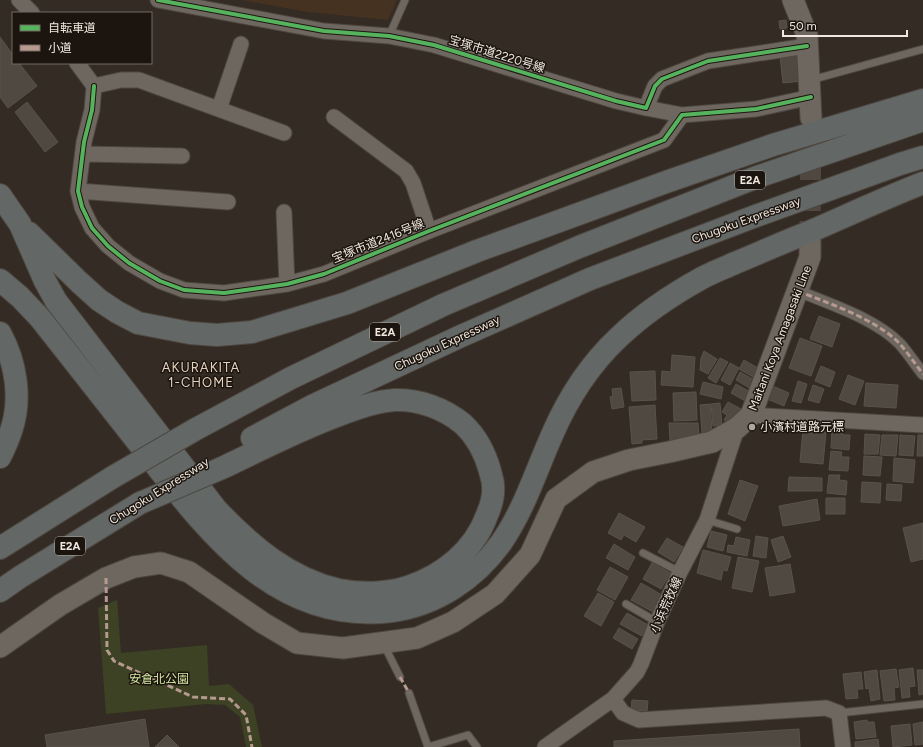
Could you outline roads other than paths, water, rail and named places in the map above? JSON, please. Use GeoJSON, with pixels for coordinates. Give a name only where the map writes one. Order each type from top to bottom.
{"type":"FeatureCollection","features":[{"type":"Feature","properties":{"kind":"highway"},"geometry":{"type":"LineString","coordinates":[[0,195],[20,224],[79,282],[99,300],[117,312],[138,323],[190,333],[217,334],[252,332],[347,303],[477,251],[758,150],[923,100]]}},
{"type":"Feature","properties":{"kind":"highway","name":"E2A"},"geometry":{"type":"LineString","coordinates":[[0,548],[113,477],[196,429],[291,378],[443,304],[579,247],[757,177],[923,120]]}},
{"type":"Feature","properties":{"kind":"highway","name":"Chugoku Expressway"},"geometry":{"type":"LineString","coordinates":[[0,591],[20,577],[140,503],[219,463],[319,403],[458,337],[590,279],[753,216],[923,157]]}},
{"type":"Feature","properties":{"kind":"highway"},"geometry":{"type":"LineString","coordinates":[[0,280],[20,297],[40,318],[192,512],[238,559],[259,575],[283,590],[314,604],[358,612],[402,610],[423,604],[462,583],[487,561],[516,518],[565,406],[584,378],[617,338],[654,308],[704,277],[923,183]]}},
{"type":"Feature","properties":{"kind":"highway"},"geometry":{"type":"LineString","coordinates":[[20,224],[45,281],[56,301],[216,509],[234,528],[280,565],[300,576],[340,590],[387,592],[407,587],[431,577],[448,566],[470,546],[483,528],[491,505],[493,485],[486,457],[476,440],[467,428],[456,419],[435,407],[415,402],[395,400],[366,404],[219,463]]}},
{"type":"Feature","properties":{"kind":"highway"},"geometry":{"type":"LineString","coordinates":[[0,333],[12,360],[17,395],[16,413],[11,431],[0,457]]}},
{"type":"Feature","properties":{"kind":"main road"},"geometry":{"type":"LineString","coordinates":[[793,0],[807,35],[811,118]]}},
{"type":"Feature","properties":{"kind":"main road","name":"Maitani Koya Amagasaki Line"},"geometry":{"type":"LineString","coordinates":[[744,421],[798,291],[810,257],[810,242]]}},
{"type":"Feature","properties":{"kind":"main road"},"geometry":{"type":"LineString","coordinates":[[0,647],[60,604],[106,578],[134,567],[161,563],[189,572],[263,623],[297,643],[343,648],[418,638],[453,622],[495,594],[530,555],[556,499],[593,472],[629,460],[712,442],[744,421]]}},
{"type":"Feature","properties":{"kind":"street"},"geometry":{"type":"LineString","coordinates":[[19,0],[31,12]]}},
{"type":"Feature","properties":{"kind":"street","name":"宝塚市道2220号線"},"geometry":{"type":"LineString","coordinates":[[158,0],[324,31],[389,36],[434,45],[616,101],[682,115]]}},
{"type":"Feature","properties":{"kind":"street"},"geometry":{"type":"LineString","coordinates":[[219,109],[241,44]]}},
{"type":"Feature","properties":{"kind":"street"},"geometry":{"type":"LineString","coordinates":[[646,108],[654,86],[662,78],[708,61],[807,46]]}},
{"type":"Feature","properties":{"kind":"street"},"geometry":{"type":"LineString","coordinates":[[78,64],[94,86],[121,80],[139,80],[284,133]]}},
{"type":"Feature","properties":{"kind":"street","name":"宝塚市道2416号線"},"geometry":{"type":"LineString","coordinates":[[94,86],[92,110],[84,142],[78,191],[82,207],[92,228],[108,246],[129,263],[160,281],[184,290],[224,293],[287,284],[324,274],[429,231],[664,140],[682,115]]}},
{"type":"Feature","properties":{"kind":"street"},"geometry":{"type":"LineString","coordinates":[[682,115],[756,109],[810,88]]}},
{"type":"Feature","properties":{"kind":"street"},"geometry":{"type":"LineString","coordinates":[[334,117],[406,171],[413,183],[429,231]]}},
{"type":"Feature","properties":{"kind":"street"},"geometry":{"type":"LineString","coordinates":[[83,154],[182,156]]}},
{"type":"Feature","properties":{"kind":"street"},"geometry":{"type":"LineString","coordinates":[[78,191],[228,202]]}},
{"type":"Feature","properties":{"kind":"street"},"geometry":{"type":"LineString","coordinates":[[284,212],[287,284]]}},
{"type":"Feature","properties":{"kind":"street"},"geometry":{"type":"LineString","coordinates":[[798,291],[852,313],[885,332],[899,344],[923,374]]}},
{"type":"Feature","properties":{"kind":"street"},"geometry":{"type":"LineString","coordinates":[[744,421],[923,425]]}},
{"type":"Feature","properties":{"kind":"street","name":"小浜荒牧線"},"geometry":{"type":"LineString","coordinates":[[545,747],[613,698],[637,672],[657,622],[680,572],[707,520],[744,421]]}},
{"type":"Feature","properties":{"kind":"street"},"geometry":{"type":"LineString","coordinates":[[613,698],[623,713],[639,720],[826,708],[839,713],[843,747]]}},
{"type":"Feature","properties":{"kind":"lane"},"geometry":{"type":"LineString","coordinates":[[389,36],[405,0]]}},
{"type":"Feature","properties":{"kind":"lane"},"geometry":{"type":"LineString","coordinates":[[810,88],[923,49]]}},
{"type":"Feature","properties":{"kind":"lane"},"geometry":{"type":"LineString","coordinates":[[707,520],[736,529]]}},
{"type":"Feature","properties":{"kind":"lane"},"geometry":{"type":"LineString","coordinates":[[643,553],[680,572]]}},
{"type":"Feature","properties":{"kind":"lane"},"geometry":{"type":"LineString","coordinates":[[626,604],[657,622]]}},
{"type":"Feature","properties":{"kind":"lane"},"geometry":{"type":"LineString","coordinates":[[382,643],[400,677]]}},
{"type":"Feature","properties":{"kind":"lane"},"geometry":{"type":"LineString","coordinates":[[409,693],[428,747],[468,735],[477,747]]}},
{"type":"Feature","properties":{"kind":"lane"},"geometry":{"type":"LineString","coordinates":[[839,713],[923,704]]}},
{"type":"Feature","properties":{"kind":"tunnel"},"geometry":{"type":"LineString","coordinates":[[810,242],[811,118]]}},
{"type":"Feature","properties":{"kind":"place","name":"小濱村道路元標"},"geometry":{"type":"Point","coordinates":[752,427]}},
{"type":"Feature","properties":{"kind":"district","name":"AKURAKITA 1-CHOME"},"geometry":{"type":"Point","coordinates":[201,374]}},
{"type":"Feature","properties":{"kind":"park label","name":"安倉北公園"},"geometry":{"type":"Point","coordinates":[159,679]}}]}
